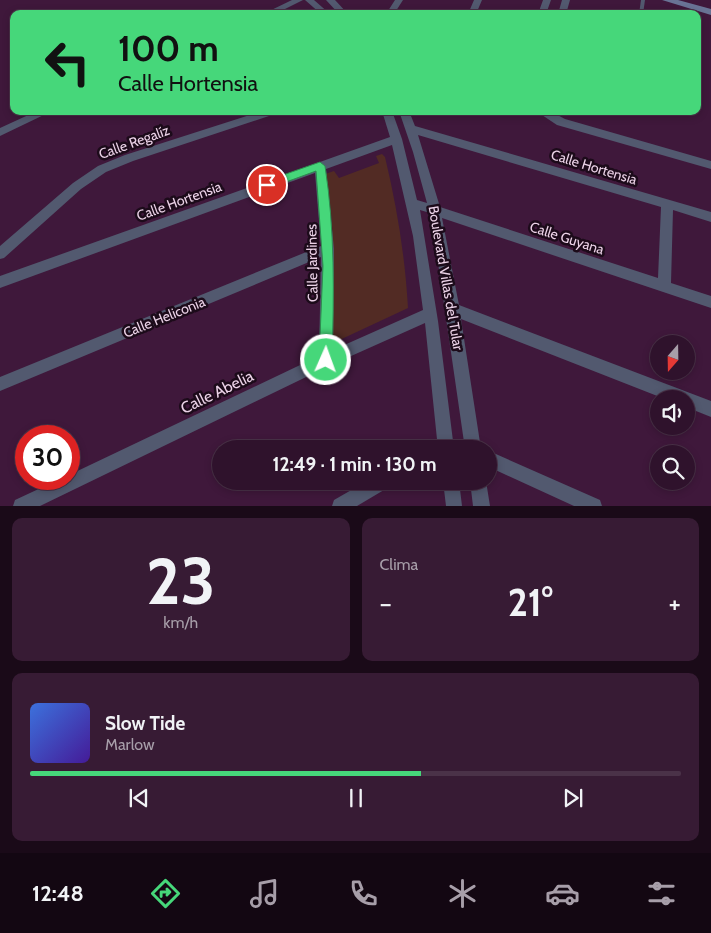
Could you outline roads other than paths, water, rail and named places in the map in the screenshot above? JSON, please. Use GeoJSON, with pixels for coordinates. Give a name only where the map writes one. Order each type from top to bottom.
{"type":"FeatureCollection","features":[{"type":"Feature","properties":{"kind":"street"},"geometry":{"type":"LineString","coordinates":[[276,10],[299,0]]}},
{"type":"Feature","properties":{"kind":"street"},"geometry":{"type":"LineString","coordinates":[[309,0],[321,10]]}},
{"type":"Feature","properties":{"kind":"street"},"geometry":{"type":"LineString","coordinates":[[330,0],[340,10]]}},
{"type":"Feature","properties":{"kind":"street"},"geometry":{"type":"LineString","coordinates":[[667,0],[711,12]]}},
{"type":"Feature","properties":{"kind":"street"},"geometry":{"type":"LineString","coordinates":[[0,132],[38,115]]}},
{"type":"Feature","properties":{"kind":"street","name":"Calle Regalíz"},"geometry":{"type":"LineString","coordinates":[[0,254],[77,186],[102,169],[129,158],[262,115]]}},
{"type":"Feature","properties":{"kind":"street","name":"Boulevard Villas del Tular"},"geometry":{"type":"LineString","coordinates":[[388,115],[413,203],[430,314],[445,440]]}},
{"type":"Feature","properties":{"kind":"street","name":"Boulevard Villas del Tular"},"geometry":{"type":"LineString","coordinates":[[406,115],[435,209],[453,310],[472,440]]}},
{"type":"Feature","properties":{"kind":"street"},"geometry":{"type":"LineString","coordinates":[[548,115],[561,122],[711,165]]}},
{"type":"Feature","properties":{"kind":"street","name":"Calle Hortensia"},"geometry":{"type":"LineString","coordinates":[[411,129],[711,217]]}},
{"type":"Feature","properties":{"kind":"street","name":"Calle Hortensia"},"geometry":{"type":"LineString","coordinates":[[0,282],[396,139]]}},
{"type":"Feature","properties":{"kind":"street","name":"Calle Jardines"},"geometry":{"type":"LineString","coordinates":[[320,166],[328,249],[326,360]]}},
{"type":"Feature","properties":{"kind":"street","name":"Calle Guyana"},"geometry":{"type":"LineString","coordinates":[[413,203],[711,302]]}},
{"type":"Feature","properties":{"kind":"street"},"geometry":{"type":"LineString","coordinates":[[664,286],[666,205]]}},
{"type":"Feature","properties":{"kind":"street","name":"Calle Heliconia"},"geometry":{"type":"LineString","coordinates":[[0,384],[328,249]]}},
{"type":"Feature","properties":{"kind":"street"},"geometry":{"type":"LineString","coordinates":[[453,310],[662,390]]}},
{"type":"Feature","properties":{"kind":"street","name":"Calle Abelia"},"geometry":{"type":"LineString","coordinates":[[21,506],[326,360],[430,314]]}},
{"type":"Feature","properties":{"kind":"street"},"geometry":{"type":"LineString","coordinates":[[695,403],[711,409]]}},
{"type":"Feature","properties":{"kind":"street"},"geometry":{"type":"LineString","coordinates":[[497,463],[594,506]]}},
{"type":"Feature","properties":{"kind":"street"},"geometry":{"type":"LineString","coordinates":[[340,506],[368,490]]}},
{"type":"Feature","properties":{"kind":"street"},"geometry":{"type":"LineString","coordinates":[[452,490],[454,506]]}},
{"type":"Feature","properties":{"kind":"street"},"geometry":{"type":"LineString","coordinates":[[479,490],[482,506]]}}]}
